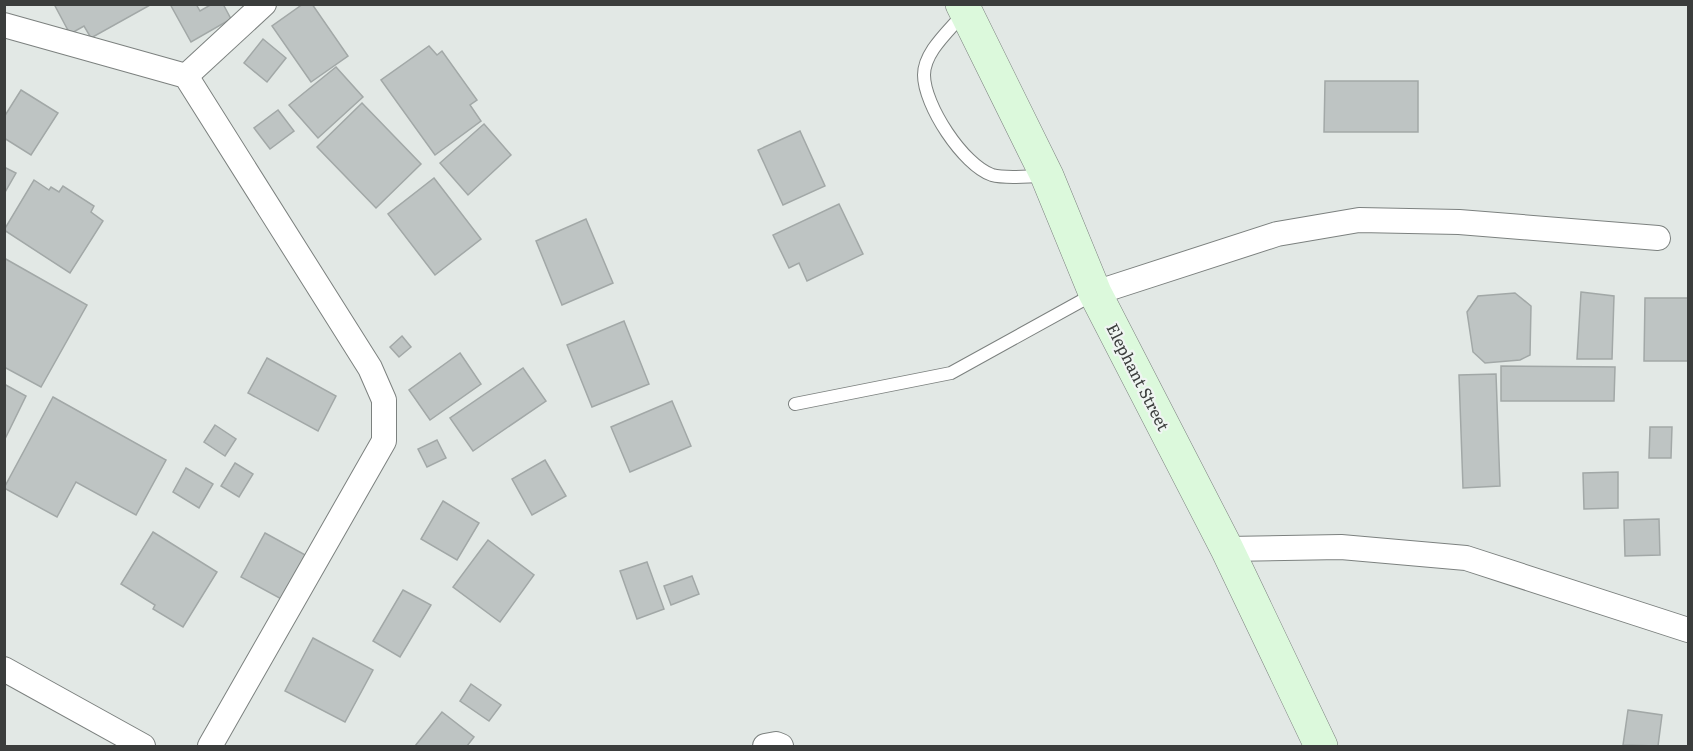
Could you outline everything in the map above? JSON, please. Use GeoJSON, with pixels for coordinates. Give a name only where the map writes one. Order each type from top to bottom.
{"type":"FeatureCollection","features":[{"type":"Feature","properties":{"kind":"main road","name":"Elephant Street"},"geometry":{"type":"LineString","coordinates":[[963,8],[1047,176],[1095,293],[1227,549],[1321,747]]}},
{"type":"Feature","properties":{"kind":"street"},"geometry":{"type":"LineString","coordinates":[[186,76],[264,4]]}},
{"type":"Feature","properties":{"kind":"street"},"geometry":{"type":"LineString","coordinates":[[4,26],[186,76],[370,368],[384,400],[384,441],[210,747]]}},
{"type":"Feature","properties":{"kind":"street"},"geometry":{"type":"LineString","coordinates":[[1095,293],[1277,234],[1359,220],[1491,224],[1658,238]]}},
{"type":"Feature","properties":{"kind":"street"},"geometry":{"type":"LineString","coordinates":[[1227,549],[1341,548],[1466,558],[1689,630]]}},
{"type":"Feature","properties":{"kind":"street"},"geometry":{"type":"LineString","coordinates":[[4,669],[143,747]]}},
{"type":"Feature","properties":{"kind":"street"},"geometry":{"type":"LineString","coordinates":[[765,747],[781,747]]}},
{"type":"Feature","properties":{"kind":"lane"},"geometry":{"type":"LineString","coordinates":[[963,8],[930,54],[924,75],[938,120],[963,154],[992,175],[1047,176]]}},
{"type":"Feature","properties":{"kind":"lane"},"geometry":{"type":"LineString","coordinates":[[795,404],[951,373],[1095,293]]}},
{"type":"Feature","properties":{"kind":"building"},"geometry":{"type":"Polygon","coordinates":[[[54,4],[152,4],[91,38],[84,26],[70,34],[54,4]]]}},
{"type":"Feature","properties":{"kind":"building"},"geometry":{"type":"Polygon","coordinates":[[[170,4],[196,4],[200,11],[212,4],[223,4],[231,19],[191,42],[170,4]]]}},
{"type":"Feature","properties":{"kind":"building"},"geometry":{"type":"Polygon","coordinates":[[[303,4],[312,4],[348,56],[311,82],[272,26],[303,4]]]}},
{"type":"Feature","properties":{"kind":"building"},"geometry":{"type":"Polygon","coordinates":[[[263,39],[286,58],[267,82],[244,63],[263,39]]]}},
{"type":"Feature","properties":{"kind":"building"},"geometry":{"type":"Polygon","coordinates":[[[429,46],[437,55],[442,51],[477,100],[470,105],[481,121],[435,155],[381,80],[429,46]]]}},
{"type":"Feature","properties":{"kind":"building"},"geometry":{"type":"Polygon","coordinates":[[[336,67],[363,97],[318,138],[289,105],[336,67]]]}},
{"type":"Feature","properties":{"kind":"building"},"geometry":{"type":"Polygon","coordinates":[[[1325,81],[1418,81],[1418,132],[1324,132],[1325,81]]]}},
{"type":"Feature","properties":{"kind":"building"},"geometry":{"type":"Polygon","coordinates":[[[21,90],[58,113],[31,155],[4,138],[4,117],[21,90]]]}},
{"type":"Feature","properties":{"kind":"building"},"geometry":{"type":"Polygon","coordinates":[[[362,103],[421,164],[376,208],[317,147],[362,103]]]}},
{"type":"Feature","properties":{"kind":"building"},"geometry":{"type":"Polygon","coordinates":[[[278,110],[294,131],[270,149],[254,128],[278,110]]]}},
{"type":"Feature","properties":{"kind":"building"},"geometry":{"type":"Polygon","coordinates":[[[484,124],[511,155],[468,195],[440,163],[484,124]]]}},
{"type":"Feature","properties":{"kind":"building"},"geometry":{"type":"Polygon","coordinates":[[[800,131],[825,186],[783,205],[758,150],[800,131]]]}},
{"type":"Feature","properties":{"kind":"building"},"geometry":{"type":"Polygon","coordinates":[[[4,167],[16,173],[4,194],[4,167]]]}},
{"type":"Feature","properties":{"kind":"building"},"geometry":{"type":"Polygon","coordinates":[[[434,178],[481,239],[435,275],[388,214],[434,178]]]}},
{"type":"Feature","properties":{"kind":"building"},"geometry":{"type":"Polygon","coordinates":[[[34,180],[49,190],[51,187],[59,192],[63,186],[94,206],[91,212],[103,221],[70,273],[4,230],[34,180]]]}},
{"type":"Feature","properties":{"kind":"building"},"geometry":{"type":"Polygon","coordinates":[[[839,204],[863,254],[807,281],[799,263],[789,268],[773,235],[839,204]]]}},
{"type":"Feature","properties":{"kind":"building"},"geometry":{"type":"Polygon","coordinates":[[[586,219],[613,283],[562,305],[536,241],[586,219]]]}},
{"type":"Feature","properties":{"kind":"building"},"geometry":{"type":"Polygon","coordinates":[[[4,258],[87,305],[41,387],[4,367],[4,258]]]}},
{"type":"Feature","properties":{"kind":"building"},"geometry":{"type":"Polygon","coordinates":[[[1581,292],[1614,296],[1612,359],[1577,359],[1581,292]]]}},
{"type":"Feature","properties":{"kind":"building"},"geometry":{"type":"Polygon","coordinates":[[[1515,293],[1531,306],[1530,355],[1520,360],[1485,363],[1473,352],[1467,312],[1478,296],[1515,293]]]}},
{"type":"Feature","properties":{"kind":"building"},"geometry":{"type":"Polygon","coordinates":[[[1645,298],[1688,298],[1688,361],[1644,361],[1645,298]]]}},
{"type":"Feature","properties":{"kind":"building"},"geometry":{"type":"Polygon","coordinates":[[[624,321],[649,384],[592,407],[567,345],[624,321]]]}},
{"type":"Feature","properties":{"kind":"building"},"geometry":{"type":"Polygon","coordinates":[[[402,336],[411,347],[399,357],[390,347],[402,336]]]}},
{"type":"Feature","properties":{"kind":"building"},"geometry":{"type":"Polygon","coordinates":[[[460,353],[481,384],[430,420],[409,390],[460,353]]]}},
{"type":"Feature","properties":{"kind":"building"},"geometry":{"type":"Polygon","coordinates":[[[267,358],[336,396],[318,431],[248,393],[267,358]]]}},
{"type":"Feature","properties":{"kind":"building"},"geometry":{"type":"Polygon","coordinates":[[[1501,366],[1615,367],[1614,401],[1501,401],[1501,366]]]}},
{"type":"Feature","properties":{"kind":"building"},"geometry":{"type":"Polygon","coordinates":[[[523,368],[546,401],[473,451],[450,418],[523,368]]]}},
{"type":"Feature","properties":{"kind":"building"},"geometry":{"type":"Polygon","coordinates":[[[1496,374],[1500,486],[1463,488],[1459,375],[1496,374]]]}},
{"type":"Feature","properties":{"kind":"building"},"geometry":{"type":"Polygon","coordinates":[[[4,384],[26,396],[4,441],[4,384]]]}},
{"type":"Feature","properties":{"kind":"building"},"geometry":{"type":"Polygon","coordinates":[[[53,397],[166,460],[136,515],[76,482],[57,517],[4,488],[53,397]]]}},
{"type":"Feature","properties":{"kind":"building"},"geometry":{"type":"Polygon","coordinates":[[[672,401],[691,446],[630,472],[611,427],[672,401]]]}},
{"type":"Feature","properties":{"kind":"building"},"geometry":{"type":"Polygon","coordinates":[[[215,425],[236,439],[225,456],[204,442],[215,425]]]}},
{"type":"Feature","properties":{"kind":"building"},"geometry":{"type":"Polygon","coordinates":[[[1650,427],[1672,427],[1671,458],[1649,458],[1650,427]]]}},
{"type":"Feature","properties":{"kind":"building"},"geometry":{"type":"Polygon","coordinates":[[[437,440],[446,458],[427,467],[418,449],[437,440]]]}},
{"type":"Feature","properties":{"kind":"building"},"geometry":{"type":"Polygon","coordinates":[[[545,460],[566,496],[532,515],[512,479],[545,460]]]}},
{"type":"Feature","properties":{"kind":"building"},"geometry":{"type":"Polygon","coordinates":[[[235,463],[253,474],[239,497],[221,486],[235,463]]]}},
{"type":"Feature","properties":{"kind":"building"},"geometry":{"type":"Polygon","coordinates":[[[186,468],[213,484],[199,508],[173,492],[186,468]]]}},
{"type":"Feature","properties":{"kind":"building"},"geometry":{"type":"Polygon","coordinates":[[[1618,472],[1618,508],[1584,509],[1583,473],[1618,472]]]}},
{"type":"Feature","properties":{"kind":"building"},"geometry":{"type":"Polygon","coordinates":[[[443,501],[479,523],[457,560],[421,539],[443,501]]]}},
{"type":"Feature","properties":{"kind":"building"},"geometry":{"type":"Polygon","coordinates":[[[1659,519],[1660,555],[1625,556],[1624,520],[1659,519]]]}},
{"type":"Feature","properties":{"kind":"building"},"geometry":{"type":"Polygon","coordinates":[[[153,532],[217,572],[183,627],[153,609],[155,605],[121,584],[153,532]]]}},
{"type":"Feature","properties":{"kind":"building"},"geometry":{"type":"Polygon","coordinates":[[[265,533],[309,557],[285,601],[241,577],[265,533]]]}},
{"type":"Feature","properties":{"kind":"building"},"geometry":{"type":"Polygon","coordinates":[[[488,540],[534,575],[500,622],[453,587],[488,540]]]}},
{"type":"Feature","properties":{"kind":"building"},"geometry":{"type":"Polygon","coordinates":[[[647,562],[664,609],[637,619],[620,571],[647,562]]]}},
{"type":"Feature","properties":{"kind":"building"},"geometry":{"type":"Polygon","coordinates":[[[692,576],[699,594],[671,605],[664,586],[692,576]]]}},
{"type":"Feature","properties":{"kind":"building"},"geometry":{"type":"Polygon","coordinates":[[[403,590],[431,605],[400,657],[373,641],[403,590]]]}},
{"type":"Feature","properties":{"kind":"building"},"geometry":{"type":"Polygon","coordinates":[[[313,638],[373,670],[345,722],[285,691],[313,638]]]}},
{"type":"Feature","properties":{"kind":"building"},"geometry":{"type":"Polygon","coordinates":[[[471,684],[501,705],[489,721],[460,701],[471,684]]]}},
{"type":"Feature","properties":{"kind":"building"},"geometry":{"type":"Polygon","coordinates":[[[1628,710],[1662,715],[1658,746],[1623,745],[1628,710]]]}},
{"type":"Feature","properties":{"kind":"building"},"geometry":{"type":"Polygon","coordinates":[[[442,712],[474,737],[467,746],[415,746],[442,712]]]}}]}
